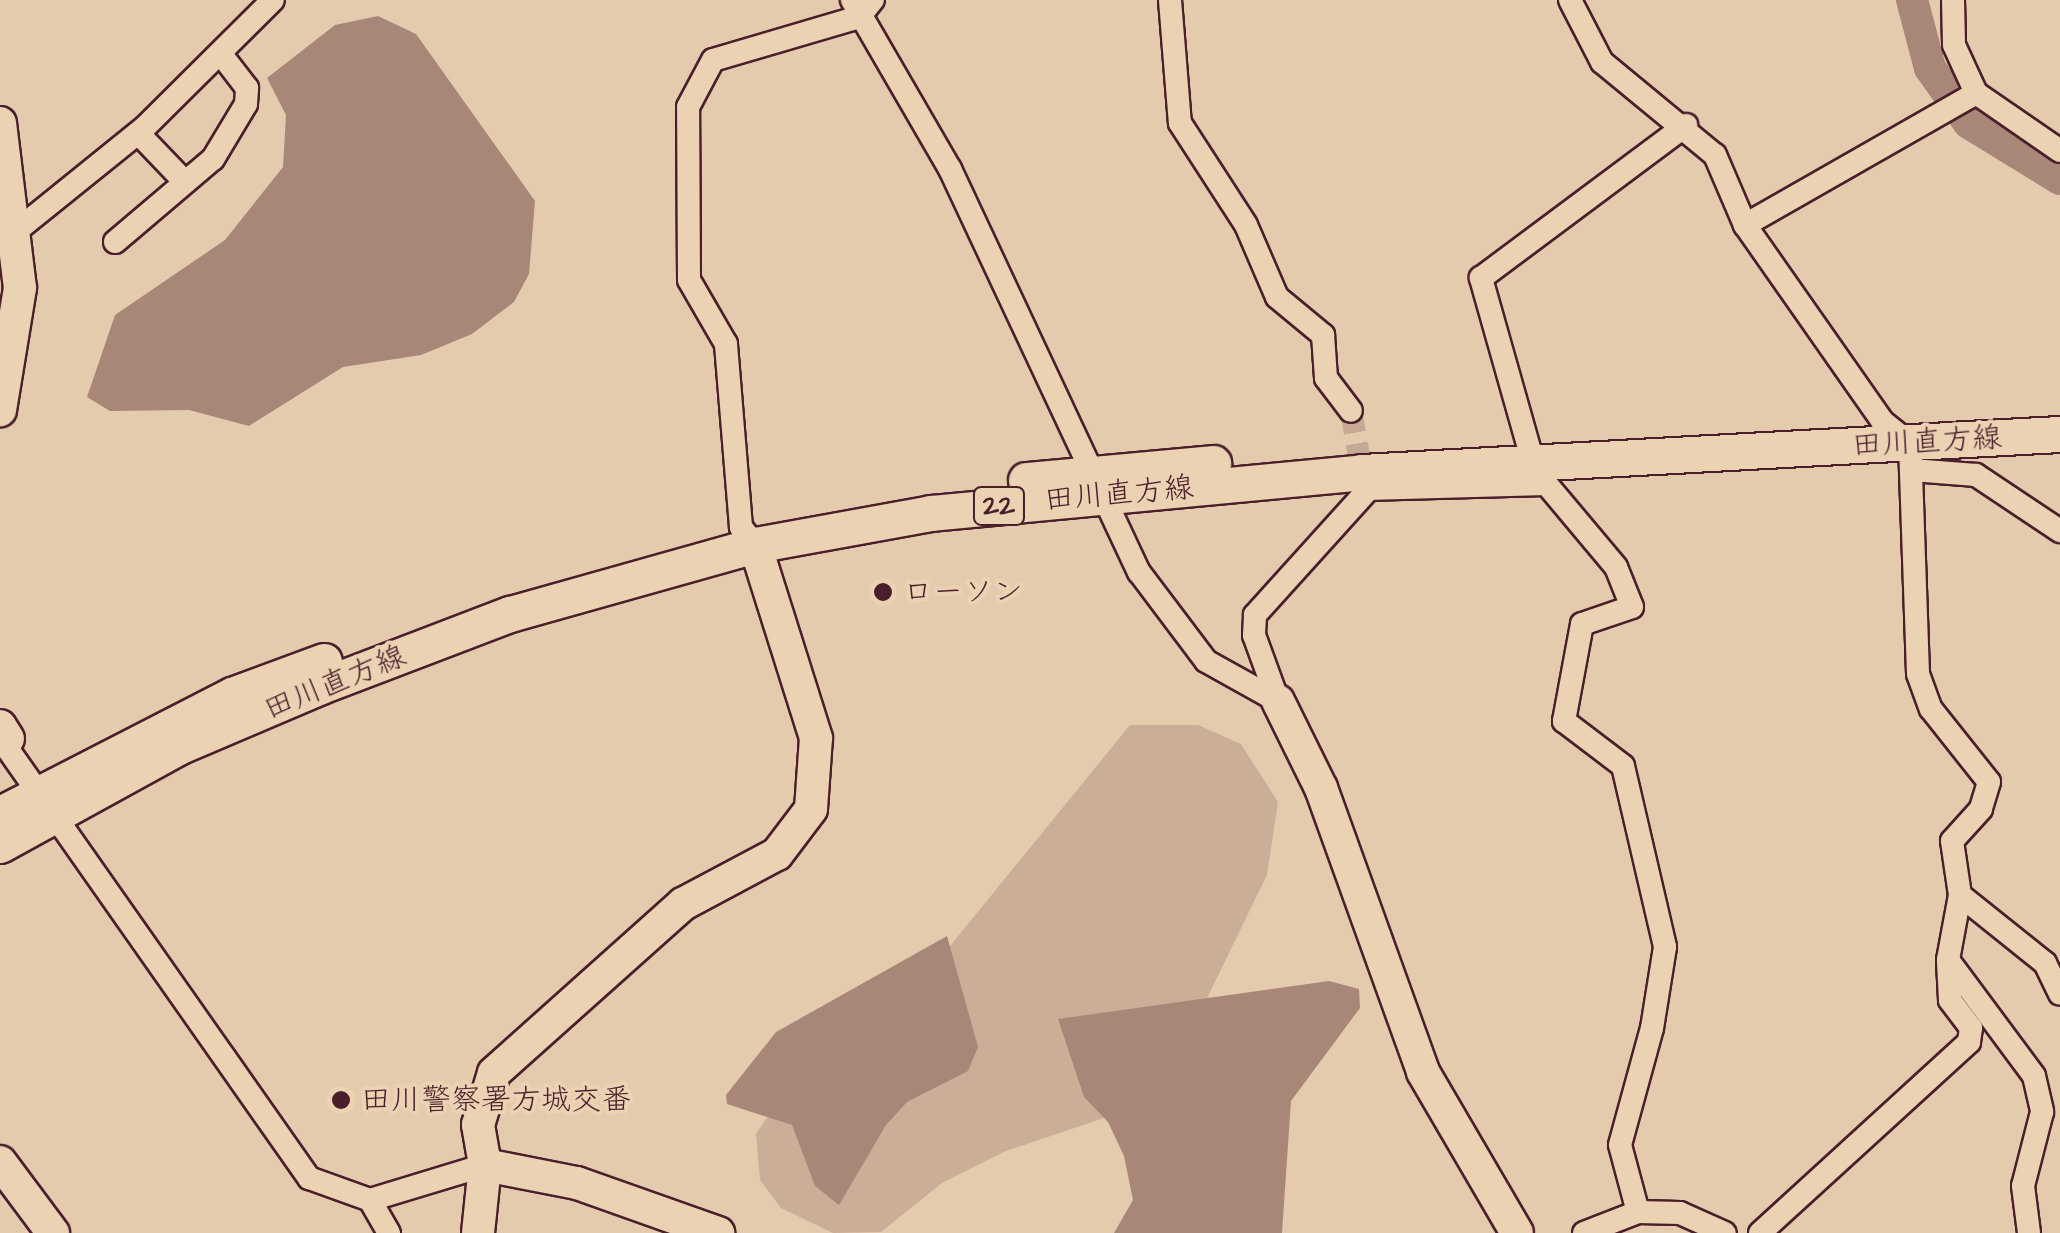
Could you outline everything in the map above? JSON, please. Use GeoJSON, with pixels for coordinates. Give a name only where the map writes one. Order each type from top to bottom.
{"type":"FeatureCollection","features":[{"type":"Feature","properties":{"kind":"main road","name":"田川直方線"},"geometry":{"type":"LineString","coordinates":[[1096,483],[1366,480],[1535,467],[1882,421],[2060,414]]}},
{"type":"Feature","properties":{"kind":"main road","name":"田川直方線"},"geometry":{"type":"LineString","coordinates":[[0,814],[46,801],[459,634],[748,536],[932,513],[1096,483],[1911,457],[2060,434]]}},
{"type":"Feature","properties":{"kind":"main road","name":"田川直方線"},"geometry":{"type":"LineString","coordinates":[[0,845],[46,801]]}},
{"type":"Feature","properties":{"kind":"street"},"geometry":{"type":"LineString","coordinates":[[16,232],[138,133],[273,0]]}},
{"type":"Feature","properties":{"kind":"street"},"geometry":{"type":"LineString","coordinates":[[1170,0],[1180,123],[1246,225],[1277,298],[1323,335],[1326,378],[1351,411]]}},
{"type":"Feature","properties":{"kind":"street"},"geometry":{"type":"LineString","coordinates":[[1570,0],[1602,62],[1686,126],[1714,155],[1746,226],[1911,457],[1976,475],[2060,531]]}},
{"type":"Feature","properties":{"kind":"street"},"geometry":{"type":"LineString","coordinates":[[1954,0],[1954,45],[1973,95],[2060,151]]}},
{"type":"Feature","properties":{"kind":"street"},"geometry":{"type":"LineString","coordinates":[[478,1233],[485,1165],[478,1125],[494,1073],[683,904],[778,854],[812,808],[816,738],[748,536],[733,372],[726,344],[689,280],[688,107],[714,60],[861,6],[950,169],[1096,483],[1170,622],[1206,661],[1278,701]]}},
{"type":"Feature","properties":{"kind":"street"},"geometry":{"type":"LineString","coordinates":[[114,242],[213,159],[246,104],[247,88],[220,53]]}},
{"type":"Feature","properties":{"kind":"street"},"geometry":{"type":"LineString","coordinates":[[1746,226],[1973,95]]}},
{"type":"Feature","properties":{"kind":"street"},"geometry":{"type":"LineString","coordinates":[[0,123],[20,288],[5,356],[0,410]]}},
{"type":"Feature","properties":{"kind":"street"},"geometry":{"type":"LineString","coordinates":[[1638,1212],[1620,1145],[1652,1028],[1664,946],[1623,766],[1564,721],[1582,624],[1632,607],[1616,567],[1535,467],[1481,278],[1686,126]]}},
{"type":"Feature","properties":{"kind":"street"},"geometry":{"type":"LineString","coordinates":[[138,133],[185,182]]}},
{"type":"Feature","properties":{"kind":"street"},"geometry":{"type":"LineString","coordinates":[[1760,1233],[1969,1042],[1972,1028],[1950,1000],[1948,960],[1960,894],[1952,841],[1980,809],[1990,782],[1931,709],[1918,674],[1911,457]]}},
{"type":"Feature","properties":{"kind":"street"},"geometry":{"type":"LineString","coordinates":[[1366,480],[1255,615],[1254,635],[1278,701],[1321,788],[1423,1072],[1517,1233]]}},
{"type":"Feature","properties":{"kind":"street"},"geometry":{"type":"LineString","coordinates":[[3,734],[200,1032],[310,1178],[338,1194],[370,1200],[485,1165],[577,1183],[718,1233]]}},
{"type":"Feature","properties":{"kind":"street"},"geometry":{"type":"LineString","coordinates":[[1960,894],[2045,963],[2060,994]]}},
{"type":"Feature","properties":{"kind":"street"},"geometry":{"type":"LineString","coordinates":[[1948,960],[2034,1076],[2042,1112],[2023,1186],[2030,1233]]}},
{"type":"Feature","properties":{"kind":"street"},"geometry":{"type":"LineString","coordinates":[[0,1162],[53,1233]]}},
{"type":"Feature","properties":{"kind":"street"},"geometry":{"type":"LineString","coordinates":[[370,1200],[390,1233]]}},
{"type":"Feature","properties":{"kind":"street"},"geometry":{"type":"LineString","coordinates":[[1584,1233],[1638,1212],[1680,1212],[1725,1233]]}},
{"type":"Feature","properties":{"kind":"shaded area"},"geometry":{"type":"Polygon","coordinates":[[[378,16],[416,34],[535,201],[529,274],[514,302],[472,334],[421,355],[343,367],[249,426],[189,410],[110,411],[87,397],[115,315],[225,240],[283,167],[286,115],[267,78],[335,25],[378,16]]]}},
{"type":"Feature","properties":{"kind":"shaded area"},"geometry":{"type":"Polygon","coordinates":[[[1130,725],[1198,725],[1241,744],[1278,802],[1267,875],[1192,1029],[1113,1115],[1006,1151],[942,1183],[881,1232],[833,1233],[781,1208],[760,1180],[756,1134],[770,1113],[950,946],[1130,725]]]}},
{"type":"Feature","properties":{"kind":"shaded area"},"geometry":{"type":"Polygon","coordinates":[[[947,936],[978,1047],[968,1071],[907,1102],[886,1125],[839,1205],[815,1186],[792,1125],[727,1104],[726,1095],[776,1032],[947,936]]]}},
{"type":"Feature","properties":{"kind":"shaded area"},"geometry":{"type":"Polygon","coordinates":[[[1329,981],[1359,989],[1360,1008],[1291,1101],[1282,1233],[1114,1233],[1133,1200],[1124,1156],[1108,1122],[1084,1097],[1058,1019],[1329,981]]]}},
{"type":"Feature","properties":{"kind":"waterway"},"geometry":{"type":"LineString","coordinates":[[1912,0],[1930,68],[1969,123],[2060,179]]}},
{"type":"Feature","properties":{"kind":"tunnel"},"geometry":{"type":"LineString","coordinates":[[1351,411],[1362,472]]}},
{"type":"Feature","properties":{"kind":"place","name":"ローソン"},"geometry":{"type":"Point","coordinates":[883,592]}},
{"type":"Feature","properties":{"kind":"place","name":"田川警察署方城交番"},"geometry":{"type":"Point","coordinates":[341,1100]}}]}
